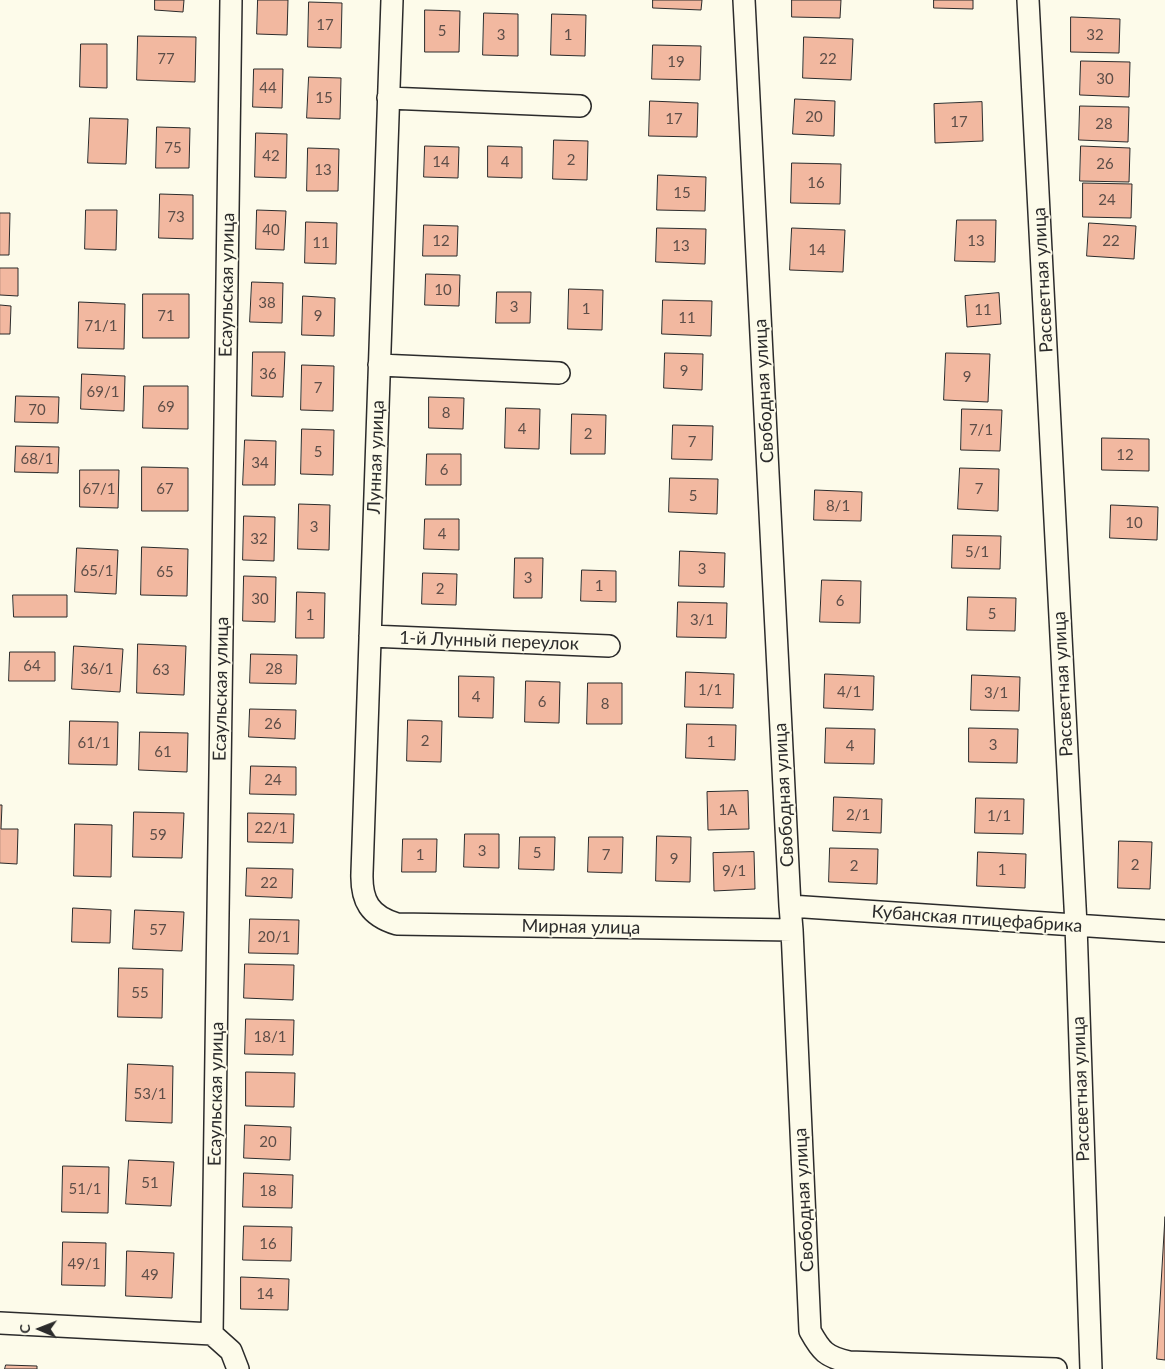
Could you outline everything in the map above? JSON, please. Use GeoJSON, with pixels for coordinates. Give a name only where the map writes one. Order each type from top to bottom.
{"type":"FeatureCollection","features":[{"type":"Feature","properties":{"kind":"street","name":"Есаульская улица"},"geometry":{"type":"LineString","coordinates":[[212,1334],[232,0]]}},
{"type":"Feature","properties":{"kind":"street","name":"Лунная улица"},"geometry":{"type":"LineString","coordinates":[[373,912],[366,902],[362,888],[392,0]]}},
{"type":"Feature","properties":{"kind":"street","name":"Свободная улица"},"geometry":{"type":"LineString","coordinates":[[744,0],[792,930],[810,1331],[824,1352],[834,1358],[849,1362],[1056,1369]]}},
{"type":"Feature","properties":{"kind":"street","name":"Рассветная улица"},"geometry":{"type":"LineString","coordinates":[[1028,0],[1076,925],[1090,1369]]}},
{"type":"Feature","properties":{"kind":"street"},"geometry":{"type":"LineString","coordinates":[[388,98],[580,106]]}},
{"type":"Feature","properties":{"kind":"street"},"geometry":{"type":"LineString","coordinates":[[379,365],[559,373]]}},
{"type":"Feature","properties":{"kind":"street","name":"1-й Лунный переулок"},"geometry":{"type":"LineString","coordinates":[[370,636],[609,646]]}},
{"type":"Feature","properties":{"kind":"street","name":"Кубанская птицефабрика"},"geometry":{"type":"LineString","coordinates":[[790,906],[1165,931]]}},
{"type":"Feature","properties":{"kind":"street","name":"Мирная улица"},"geometry":{"type":"LineString","coordinates":[[373,912],[386,921],[398,924],[792,930]]}},
{"type":"Feature","properties":{"kind":"street"},"geometry":{"type":"LineString","coordinates":[[0,1323],[212,1334],[231,1351],[238,1369]]}},
{"type":"Feature","properties":{"kind":"building"},"geometry":{"type":"Polygon","coordinates":[[[155,0],[184,0],[183,12],[155,10],[155,0]]]}},
{"type":"Feature","properties":{"kind":"building"},"geometry":{"type":"Polygon","coordinates":[[[258,0],[288,0],[287,35],[257,34],[258,0]]]}},
{"type":"Feature","properties":{"kind":"building"},"geometry":{"type":"Polygon","coordinates":[[[653,0],[702,0],[701,10],[653,8],[653,0]]]}},
{"type":"Feature","properties":{"kind":"building"},"geometry":{"type":"Polygon","coordinates":[[[792,0],[841,0],[840,18],[792,17],[792,0]]]}},
{"type":"Feature","properties":{"kind":"building"},"geometry":{"type":"Polygon","coordinates":[[[934,0],[973,0],[973,9],[934,8],[934,0]]]}},
{"type":"Feature","properties":{"kind":"building"},"geometry":{"type":"Polygon","coordinates":[[[309,2],[342,3],[341,48],[308,47],[309,2]]]}},
{"type":"Feature","properties":{"kind":"building"},"geometry":{"type":"Polygon","coordinates":[[[425,10],[460,11],[459,52],[425,52],[425,10]]]}},
{"type":"Feature","properties":{"kind":"building"},"geometry":{"type":"Polygon","coordinates":[[[484,13],[518,14],[518,56],[483,55],[484,13]]]}},
{"type":"Feature","properties":{"kind":"building"},"geometry":{"type":"Polygon","coordinates":[[[552,14],[586,15],[585,56],[551,55],[552,14]]]}},
{"type":"Feature","properties":{"kind":"building"},"geometry":{"type":"Polygon","coordinates":[[[1071,17],[1120,19],[1119,53],[1071,52],[1071,17]]]}},
{"type":"Feature","properties":{"kind":"building"},"geometry":{"type":"Polygon","coordinates":[[[138,36],[196,37],[195,82],[137,80],[138,36]]]}},
{"type":"Feature","properties":{"kind":"building"},"geometry":{"type":"Polygon","coordinates":[[[804,37],[853,39],[851,80],[803,78],[804,37]]]}},
{"type":"Feature","properties":{"kind":"building"},"geometry":{"type":"Polygon","coordinates":[[[81,44],[107,44],[107,88],[80,87],[81,44]]]}},
{"type":"Feature","properties":{"kind":"building"},"geometry":{"type":"Polygon","coordinates":[[[653,45],[701,46],[700,80],[652,79],[653,45]]]}},
{"type":"Feature","properties":{"kind":"building"},"geometry":{"type":"Polygon","coordinates":[[[1081,61],[1130,62],[1129,97],[1080,95],[1081,61]]]}},
{"type":"Feature","properties":{"kind":"building"},"geometry":{"type":"Polygon","coordinates":[[[254,69],[283,69],[282,108],[253,107],[254,69]]]}},
{"type":"Feature","properties":{"kind":"building"},"geometry":{"type":"Polygon","coordinates":[[[309,77],[341,78],[340,119],[307,118],[309,77]]]}},
{"type":"Feature","properties":{"kind":"building"},"geometry":{"type":"Polygon","coordinates":[[[795,99],[835,101],[834,136],[793,134],[795,99]]]}},
{"type":"Feature","properties":{"kind":"building"},"geometry":{"type":"Polygon","coordinates":[[[650,101],[698,103],[697,137],[649,136],[650,101]]]}},
{"type":"Feature","properties":{"kind":"building"},"geometry":{"type":"Polygon","coordinates":[[[982,102],[983,141],[935,143],[934,104],[982,102]]]}},
{"type":"Feature","properties":{"kind":"building"},"geometry":{"type":"Polygon","coordinates":[[[1080,106],[1129,107],[1128,142],[1079,140],[1080,106]]]}},
{"type":"Feature","properties":{"kind":"building"},"geometry":{"type":"Polygon","coordinates":[[[90,118],[128,119],[126,164],[88,163],[90,118]]]}},
{"type":"Feature","properties":{"kind":"building"},"geometry":{"type":"Polygon","coordinates":[[[157,127],[190,128],[189,168],[156,168],[157,127]]]}},
{"type":"Feature","properties":{"kind":"building"},"geometry":{"type":"Polygon","coordinates":[[[256,133],[287,134],[286,178],[255,177],[256,133]]]}},
{"type":"Feature","properties":{"kind":"building"},"geometry":{"type":"Polygon","coordinates":[[[554,140],[588,141],[587,180],[553,179],[554,140]]]}},
{"type":"Feature","properties":{"kind":"building"},"geometry":{"type":"Polygon","coordinates":[[[425,146],[459,147],[458,178],[424,177],[425,146]]]}},
{"type":"Feature","properties":{"kind":"building"},"geometry":{"type":"Polygon","coordinates":[[[488,146],[522,147],[522,178],[488,177],[488,146]]]}},
{"type":"Feature","properties":{"kind":"building"},"geometry":{"type":"Polygon","coordinates":[[[1081,146],[1130,148],[1129,182],[1080,181],[1081,146]]]}},
{"type":"Feature","properties":{"kind":"building"},"geometry":{"type":"Polygon","coordinates":[[[308,148],[339,149],[338,191],[307,191],[308,148]]]}},
{"type":"Feature","properties":{"kind":"building"},"geometry":{"type":"Polygon","coordinates":[[[792,163],[841,164],[840,204],[791,203],[792,163]]]}},
{"type":"Feature","properties":{"kind":"building"},"geometry":{"type":"Polygon","coordinates":[[[658,175],[706,177],[705,211],[657,210],[658,175]]]}},
{"type":"Feature","properties":{"kind":"building"},"geometry":{"type":"Polygon","coordinates":[[[1083,183],[1132,184],[1131,218],[1083,217],[1083,183]]]}},
{"type":"Feature","properties":{"kind":"building"},"geometry":{"type":"Polygon","coordinates":[[[160,194],[193,195],[193,239],[159,238],[160,194]]]}},
{"type":"Feature","properties":{"kind":"building"},"geometry":{"type":"Polygon","coordinates":[[[86,210],[117,210],[116,250],[85,249],[86,210]]]}},
{"type":"Feature","properties":{"kind":"building"},"geometry":{"type":"Polygon","coordinates":[[[257,210],[286,211],[284,250],[256,249],[257,210]]]}},
{"type":"Feature","properties":{"kind":"building"},"geometry":{"type":"Polygon","coordinates":[[[0,213],[10,213],[9,255],[0,255],[0,213]]]}},
{"type":"Feature","properties":{"kind":"building"},"geometry":{"type":"Polygon","coordinates":[[[957,220],[996,220],[995,262],[955,261],[957,220]]]}},
{"type":"Feature","properties":{"kind":"building"},"geometry":{"type":"Polygon","coordinates":[[[306,222],[337,223],[336,264],[305,263],[306,222]]]}},
{"type":"Feature","properties":{"kind":"building"},"geometry":{"type":"Polygon","coordinates":[[[1089,223],[1136,226],[1134,259],[1087,256],[1089,223]]]}},
{"type":"Feature","properties":{"kind":"building"},"geometry":{"type":"Polygon","coordinates":[[[424,225],[458,226],[457,256],[423,256],[424,225]]]}},
{"type":"Feature","properties":{"kind":"building"},"geometry":{"type":"Polygon","coordinates":[[[657,228],[706,229],[705,264],[656,262],[657,228]]]}},
{"type":"Feature","properties":{"kind":"building"},"geometry":{"type":"Polygon","coordinates":[[[792,228],[845,230],[843,272],[790,270],[792,228]]]}},
{"type":"Feature","properties":{"kind":"building"},"geometry":{"type":"Polygon","coordinates":[[[0,268],[18,268],[18,296],[0,295],[0,268]]]}},
{"type":"Feature","properties":{"kind":"building"},"geometry":{"type":"Polygon","coordinates":[[[426,274],[460,275],[459,306],[425,305],[426,274]]]}},
{"type":"Feature","properties":{"kind":"building"},"geometry":{"type":"Polygon","coordinates":[[[252,282],[283,283],[282,323],[250,322],[252,282]]]}},
{"type":"Feature","properties":{"kind":"building"},"geometry":{"type":"Polygon","coordinates":[[[569,289],[603,290],[602,330],[568,329],[569,289]]]}},
{"type":"Feature","properties":{"kind":"building"},"geometry":{"type":"Polygon","coordinates":[[[497,292],[531,292],[530,323],[496,323],[497,292]]]}},
{"type":"Feature","properties":{"kind":"building"},"geometry":{"type":"Polygon","coordinates":[[[999,293],[1001,324],[967,327],[965,296],[999,293]]]}},
{"type":"Feature","properties":{"kind":"building"},"geometry":{"type":"Polygon","coordinates":[[[143,294],[189,294],[189,338],[143,338],[143,294]]]}},
{"type":"Feature","properties":{"kind":"building"},"geometry":{"type":"Polygon","coordinates":[[[303,296],[335,298],[334,336],[302,335],[303,296]]]}},
{"type":"Feature","properties":{"kind":"building"},"geometry":{"type":"Polygon","coordinates":[[[663,300],[712,301],[711,336],[662,334],[663,300]]]}},
{"type":"Feature","properties":{"kind":"building"},"geometry":{"type":"Polygon","coordinates":[[[79,302],[125,304],[124,349],[78,348],[79,302]]]}},
{"type":"Feature","properties":{"kind":"building"},"geometry":{"type":"Polygon","coordinates":[[[0,305],[11,306],[10,334],[0,334],[0,305]]]}},
{"type":"Feature","properties":{"kind":"building"},"geometry":{"type":"Polygon","coordinates":[[[253,352],[285,352],[283,397],[252,396],[253,352]]]}},
{"type":"Feature","properties":{"kind":"building"},"geometry":{"type":"Polygon","coordinates":[[[665,353],[703,354],[702,390],[664,388],[665,353]]]}},
{"type":"Feature","properties":{"kind":"building"},"geometry":{"type":"Polygon","coordinates":[[[946,353],[990,354],[988,402],[944,400],[946,353]]]}},
{"type":"Feature","properties":{"kind":"building"},"geometry":{"type":"Polygon","coordinates":[[[302,365],[334,366],[333,411],[301,410],[302,365]]]}},
{"type":"Feature","properties":{"kind":"building"},"geometry":{"type":"Polygon","coordinates":[[[82,374],[125,376],[124,411],[81,409],[82,374]]]}},
{"type":"Feature","properties":{"kind":"building"},"geometry":{"type":"Polygon","coordinates":[[[144,386],[188,386],[188,429],[143,428],[144,386]]]}},
{"type":"Feature","properties":{"kind":"building"},"geometry":{"type":"Polygon","coordinates":[[[16,396],[59,397],[58,423],[15,422],[16,396]]]}},
{"type":"Feature","properties":{"kind":"building"},"geometry":{"type":"Polygon","coordinates":[[[429,397],[464,398],[463,429],[429,428],[429,397]]]}},
{"type":"Feature","properties":{"kind":"building"},"geometry":{"type":"Polygon","coordinates":[[[506,408],[540,409],[539,449],[505,448],[506,408]]]}},
{"type":"Feature","properties":{"kind":"building"},"geometry":{"type":"Polygon","coordinates":[[[962,409],[1002,410],[1000,451],[961,450],[962,409]]]}},
{"type":"Feature","properties":{"kind":"building"},"geometry":{"type":"Polygon","coordinates":[[[572,414],[606,415],[605,454],[571,454],[572,414]]]}},
{"type":"Feature","properties":{"kind":"building"},"geometry":{"type":"Polygon","coordinates":[[[673,425],[713,426],[712,460],[672,459],[673,425]]]}},
{"type":"Feature","properties":{"kind":"building"},"geometry":{"type":"Polygon","coordinates":[[[302,429],[334,430],[333,475],[301,474],[302,429]]]}},
{"type":"Feature","properties":{"kind":"building"},"geometry":{"type":"Polygon","coordinates":[[[1102,438],[1149,439],[1149,471],[1102,470],[1102,438]]]}},
{"type":"Feature","properties":{"kind":"building"},"geometry":{"type":"Polygon","coordinates":[[[245,440],[276,441],[275,485],[243,485],[245,440]]]}},
{"type":"Feature","properties":{"kind":"building"},"geometry":{"type":"Polygon","coordinates":[[[16,446],[59,447],[58,473],[15,472],[16,446]]]}},
{"type":"Feature","properties":{"kind":"building"},"geometry":{"type":"Polygon","coordinates":[[[427,454],[461,454],[461,485],[426,485],[427,454]]]}},
{"type":"Feature","properties":{"kind":"building"},"geometry":{"type":"Polygon","coordinates":[[[142,467],[188,468],[188,511],[142,511],[142,467]]]}},
{"type":"Feature","properties":{"kind":"building"},"geometry":{"type":"Polygon","coordinates":[[[960,468],[999,469],[998,511],[958,509],[960,468]]]}},
{"type":"Feature","properties":{"kind":"building"},"geometry":{"type":"Polygon","coordinates":[[[80,470],[119,470],[118,508],[80,507],[80,470]]]}},
{"type":"Feature","properties":{"kind":"building"},"geometry":{"type":"Polygon","coordinates":[[[670,478],[718,479],[717,514],[669,512],[670,478]]]}},
{"type":"Feature","properties":{"kind":"building"},"geometry":{"type":"Polygon","coordinates":[[[815,490],[862,492],[861,521],[814,520],[815,490]]]}},
{"type":"Feature","properties":{"kind":"building"},"geometry":{"type":"Polygon","coordinates":[[[299,504],[330,505],[329,550],[298,549],[299,504]]]}},
{"type":"Feature","properties":{"kind":"building"},"geometry":{"type":"Polygon","coordinates":[[[1111,505],[1158,507],[1157,540],[1110,538],[1111,505]]]}},
{"type":"Feature","properties":{"kind":"building"},"geometry":{"type":"Polygon","coordinates":[[[244,516],[275,517],[274,561],[243,560],[244,516]]]}},
{"type":"Feature","properties":{"kind":"building"},"geometry":{"type":"Polygon","coordinates":[[[425,519],[459,519],[459,550],[424,549],[425,519]]]}},
{"type":"Feature","properties":{"kind":"building"},"geometry":{"type":"Polygon","coordinates":[[[953,535],[1001,536],[1000,569],[952,568],[953,535]]]}},
{"type":"Feature","properties":{"kind":"building"},"geometry":{"type":"Polygon","coordinates":[[[142,547],[188,549],[187,596],[141,595],[142,547]]]}},
{"type":"Feature","properties":{"kind":"building"},"geometry":{"type":"Polygon","coordinates":[[[77,548],[118,550],[116,594],[75,592],[77,548]]]}},
{"type":"Feature","properties":{"kind":"building"},"geometry":{"type":"Polygon","coordinates":[[[680,551],[725,553],[724,587],[679,586],[680,551]]]}},
{"type":"Feature","properties":{"kind":"building"},"geometry":{"type":"Polygon","coordinates":[[[515,558],[543,558],[542,598],[514,598],[515,558]]]}},
{"type":"Feature","properties":{"kind":"building"},"geometry":{"type":"Polygon","coordinates":[[[582,570],[616,571],[616,602],[581,601],[582,570]]]}},
{"type":"Feature","properties":{"kind":"building"},"geometry":{"type":"Polygon","coordinates":[[[423,573],[457,574],[456,605],[422,604],[423,573]]]}},
{"type":"Feature","properties":{"kind":"building"},"geometry":{"type":"Polygon","coordinates":[[[244,576],[276,577],[275,622],[243,621],[244,576]]]}},
{"type":"Feature","properties":{"kind":"building"},"geometry":{"type":"Polygon","coordinates":[[[822,580],[861,581],[860,623],[820,622],[822,580]]]}},
{"type":"Feature","properties":{"kind":"building"},"geometry":{"type":"Polygon","coordinates":[[[297,592],[325,593],[324,638],[296,638],[297,592]]]}},
{"type":"Feature","properties":{"kind":"building"},"geometry":{"type":"Polygon","coordinates":[[[13,595],[67,595],[67,617],[14,617],[13,595]]]}},
{"type":"Feature","properties":{"kind":"building"},"geometry":{"type":"Polygon","coordinates":[[[968,597],[1016,598],[1015,631],[967,630],[968,597]]]}},
{"type":"Feature","properties":{"kind":"building"},"geometry":{"type":"Polygon","coordinates":[[[678,602],[727,603],[726,638],[677,637],[678,602]]]}},
{"type":"Feature","properties":{"kind":"building"},"geometry":{"type":"Polygon","coordinates":[[[138,644],[186,646],[184,695],[137,693],[138,644]]]}},
{"type":"Feature","properties":{"kind":"building"},"geometry":{"type":"Polygon","coordinates":[[[74,646],[123,649],[120,692],[72,689],[74,646]]]}},
{"type":"Feature","properties":{"kind":"building"},"geometry":{"type":"Polygon","coordinates":[[[10,652],[55,652],[55,681],[9,681],[10,652]]]}},
{"type":"Feature","properties":{"kind":"building"},"geometry":{"type":"Polygon","coordinates":[[[251,654],[297,655],[296,684],[250,683],[251,654]]]}},
{"type":"Feature","properties":{"kind":"building"},"geometry":{"type":"Polygon","coordinates":[[[686,672],[734,674],[733,708],[685,707],[686,672]]]}},
{"type":"Feature","properties":{"kind":"building"},"geometry":{"type":"Polygon","coordinates":[[[825,674],[874,676],[873,710],[824,708],[825,674]]]}},
{"type":"Feature","properties":{"kind":"building"},"geometry":{"type":"Polygon","coordinates":[[[972,675],[1020,677],[1019,711],[971,710],[972,675]]]}},
{"type":"Feature","properties":{"kind":"building"},"geometry":{"type":"Polygon","coordinates":[[[459,676],[494,677],[493,718],[459,717],[459,676]]]}},
{"type":"Feature","properties":{"kind":"building"},"geometry":{"type":"Polygon","coordinates":[[[526,681],[560,682],[559,723],[525,722],[526,681]]]}},
{"type":"Feature","properties":{"kind":"building"},"geometry":{"type":"Polygon","coordinates":[[[588,683],[622,683],[622,724],[587,724],[588,683]]]}},
{"type":"Feature","properties":{"kind":"building"},"geometry":{"type":"Polygon","coordinates":[[[250,709],[296,710],[295,739],[249,737],[250,709]]]}},
{"type":"Feature","properties":{"kind":"building"},"geometry":{"type":"Polygon","coordinates":[[[408,720],[442,721],[441,762],[407,761],[408,720]]]}},
{"type":"Feature","properties":{"kind":"building"},"geometry":{"type":"Polygon","coordinates":[[[70,721],[118,722],[117,765],[69,764],[70,721]]]}},
{"type":"Feature","properties":{"kind":"building"},"geometry":{"type":"Polygon","coordinates":[[[687,724],[736,725],[735,760],[686,758],[687,724]]]}},
{"type":"Feature","properties":{"kind":"building"},"geometry":{"type":"Polygon","coordinates":[[[826,728],[875,729],[874,764],[825,763],[826,728]]]}},
{"type":"Feature","properties":{"kind":"building"},"geometry":{"type":"Polygon","coordinates":[[[969,728],[1018,729],[1017,763],[969,762],[969,728]]]}},
{"type":"Feature","properties":{"kind":"building"},"geometry":{"type":"Polygon","coordinates":[[[140,732],[188,733],[187,772],[139,770],[140,732]]]}},
{"type":"Feature","properties":{"kind":"building"},"geometry":{"type":"Polygon","coordinates":[[[251,766],[296,767],[296,795],[250,794],[251,766]]]}},
{"type":"Feature","properties":{"kind":"building"},"geometry":{"type":"Polygon","coordinates":[[[748,791],[749,829],[708,830],[707,792],[748,791]]]}},
{"type":"Feature","properties":{"kind":"building"},"geometry":{"type":"Polygon","coordinates":[[[834,797],[882,799],[881,833],[833,831],[834,797]]]}},
{"type":"Feature","properties":{"kind":"building"},"geometry":{"type":"Polygon","coordinates":[[[976,798],[1024,799],[1023,834],[975,833],[976,798]]]}},
{"type":"Feature","properties":{"kind":"building"},"geometry":{"type":"Polygon","coordinates":[[[0,805],[2,805],[1,829],[18,829],[17,864],[0,863],[0,805]]]}},
{"type":"Feature","properties":{"kind":"building"},"geometry":{"type":"Polygon","coordinates":[[[134,812],[184,813],[182,858],[133,857],[134,812]]]}},
{"type":"Feature","properties":{"kind":"building"},"geometry":{"type":"Polygon","coordinates":[[[248,813],[294,814],[293,843],[248,842],[248,813]]]}},
{"type":"Feature","properties":{"kind":"building"},"geometry":{"type":"Polygon","coordinates":[[[75,824],[112,825],[111,877],[74,876],[75,824]]]}},
{"type":"Feature","properties":{"kind":"building"},"geometry":{"type":"Polygon","coordinates":[[[465,834],[499,834],[499,868],[464,867],[465,834]]]}},
{"type":"Feature","properties":{"kind":"building"},"geometry":{"type":"Polygon","coordinates":[[[657,836],[691,837],[690,882],[656,881],[657,836]]]}},
{"type":"Feature","properties":{"kind":"building"},"geometry":{"type":"Polygon","coordinates":[[[520,837],[555,837],[554,870],[519,869],[520,837]]]}},
{"type":"Feature","properties":{"kind":"building"},"geometry":{"type":"Polygon","coordinates":[[[589,837],[623,837],[622,873],[588,872],[589,837]]]}},
{"type":"Feature","properties":{"kind":"building"},"geometry":{"type":"Polygon","coordinates":[[[403,839],[437,839],[436,872],[402,872],[403,839]]]}},
{"type":"Feature","properties":{"kind":"building"},"geometry":{"type":"Polygon","coordinates":[[[1119,841],[1152,842],[1150,889],[1118,888],[1119,841]]]}},
{"type":"Feature","properties":{"kind":"building"},"geometry":{"type":"Polygon","coordinates":[[[830,848],[878,849],[877,884],[829,882],[830,848]]]}},
{"type":"Feature","properties":{"kind":"building"},"geometry":{"type":"Polygon","coordinates":[[[754,852],[755,889],[714,891],[713,853],[754,852]]]}},
{"type":"Feature","properties":{"kind":"building"},"geometry":{"type":"Polygon","coordinates":[[[978,852],[1026,854],[1025,888],[977,886],[978,852]]]}},
{"type":"Feature","properties":{"kind":"building"},"geometry":{"type":"Polygon","coordinates":[[[247,868],[293,869],[292,898],[246,896],[247,868]]]}},
{"type":"Feature","properties":{"kind":"building"},"geometry":{"type":"Polygon","coordinates":[[[73,908],[111,910],[110,943],[72,942],[73,908]]]}},
{"type":"Feature","properties":{"kind":"building"},"geometry":{"type":"Polygon","coordinates":[[[135,910],[184,912],[182,951],[133,949],[135,910]]]}},
{"type":"Feature","properties":{"kind":"building"},"geometry":{"type":"Polygon","coordinates":[[[250,919],[299,920],[298,954],[249,953],[250,919]]]}},
{"type":"Feature","properties":{"kind":"building"},"geometry":{"type":"Polygon","coordinates":[[[245,964],[294,965],[293,1000],[244,998],[245,964]]]}},
{"type":"Feature","properties":{"kind":"building"},"geometry":{"type":"Polygon","coordinates":[[[119,968],[163,969],[162,1018],[118,1017],[119,968]]]}},
{"type":"Feature","properties":{"kind":"building"},"geometry":{"type":"Polygon","coordinates":[[[246,1019],[294,1020],[293,1055],[245,1054],[246,1019]]]}},
{"type":"Feature","properties":{"kind":"building"},"geometry":{"type":"Polygon","coordinates":[[[128,1064],[173,1066],[172,1123],[126,1121],[128,1064]]]}},
{"type":"Feature","properties":{"kind":"building"},"geometry":{"type":"Polygon","coordinates":[[[246,1072],[295,1073],[294,1107],[246,1106],[246,1072]]]}},
{"type":"Feature","properties":{"kind":"building"},"geometry":{"type":"Polygon","coordinates":[[[245,1125],[291,1127],[290,1160],[244,1158],[245,1125]]]}},
{"type":"Feature","properties":{"kind":"building"},"geometry":{"type":"Polygon","coordinates":[[[129,1160],[174,1162],[171,1206],[126,1204],[129,1160]]]}},
{"type":"Feature","properties":{"kind":"building"},"geometry":{"type":"Polygon","coordinates":[[[63,1166],[109,1167],[108,1213],[62,1212],[63,1166]]]}},
{"type":"Feature","properties":{"kind":"building"},"geometry":{"type":"Polygon","coordinates":[[[244,1173],[293,1175],[292,1208],[243,1207],[244,1173]]]}},
{"type":"Feature","properties":{"kind":"building"},"geometry":{"type":"Polygon","coordinates":[[[1165,1217],[1165,1360],[1157,1359],[1165,1217]]]}},
{"type":"Feature","properties":{"kind":"building"},"geometry":{"type":"Polygon","coordinates":[[[244,1226],[292,1227],[291,1261],[243,1260],[244,1226]]]}},
{"type":"Feature","properties":{"kind":"building"},"geometry":{"type":"Polygon","coordinates":[[[63,1242],[106,1243],[105,1286],[62,1285],[63,1242]]]}},
{"type":"Feature","properties":{"kind":"building"},"geometry":{"type":"Polygon","coordinates":[[[127,1251],[174,1253],[172,1298],[126,1296],[127,1251]]]}},
{"type":"Feature","properties":{"kind":"building"},"geometry":{"type":"Polygon","coordinates":[[[241,1277],[289,1279],[288,1310],[241,1309],[241,1277]]]}},
{"type":"Feature","properties":{"kind":"building"},"geometry":{"type":"Polygon","coordinates":[[[6,1365],[37,1366],[37,1369],[5,1369],[6,1365]]]}}]}
